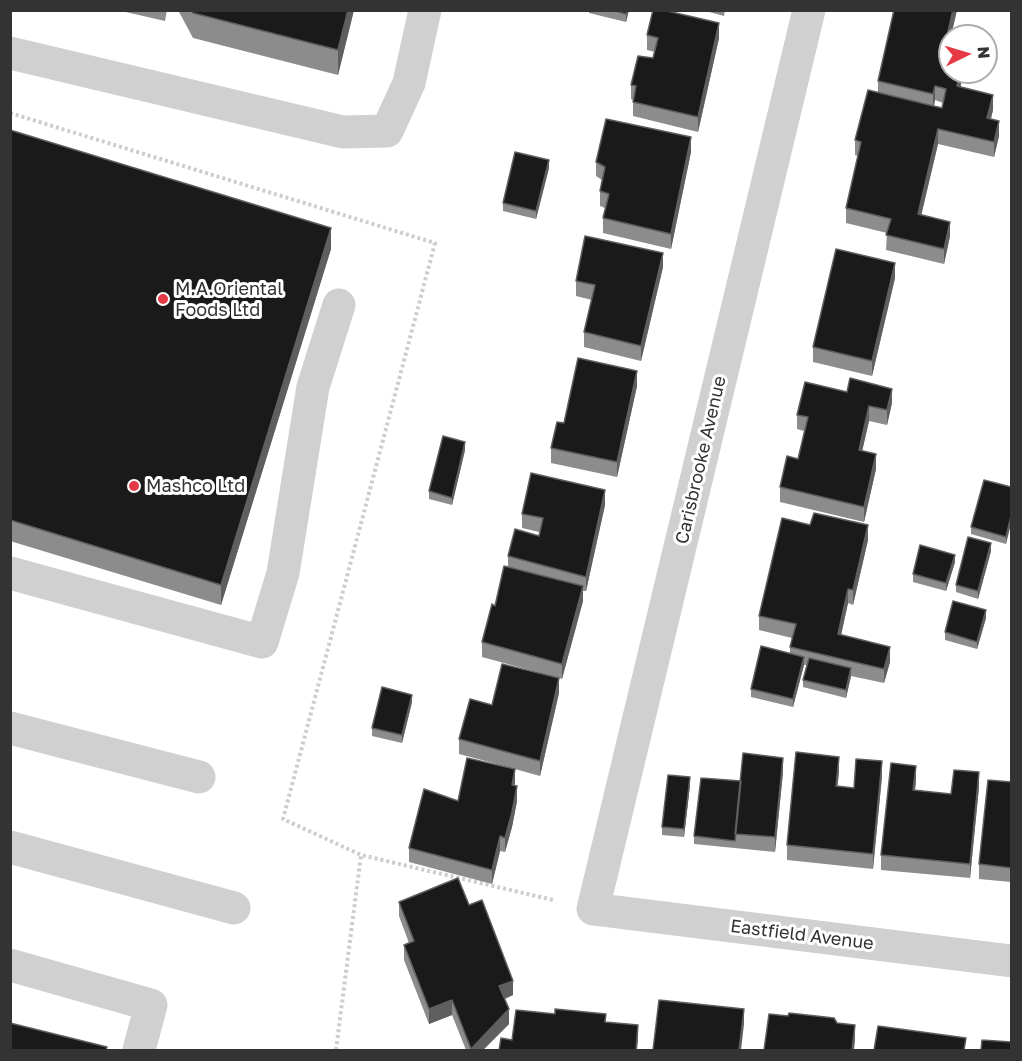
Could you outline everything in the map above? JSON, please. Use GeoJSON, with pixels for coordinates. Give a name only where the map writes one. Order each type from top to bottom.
{"type":"FeatureCollection","features":[{"type":"Feature","properties":{"kind":"street"},"geometry":{"type":"LineString","coordinates":[[10,53],[343,132],[387,131],[409,83],[425,10]]}},
{"type":"Feature","properties":{"kind":"street","name":"Carisbrooke Avenue"},"geometry":{"type":"LineString","coordinates":[[593,909],[809,10]]}},
{"type":"Feature","properties":{"kind":"street"},"geometry":{"type":"LineString","coordinates":[[10,573],[262,642],[283,573],[313,387],[339,304]]}},
{"type":"Feature","properties":{"kind":"street"},"geometry":{"type":"LineString","coordinates":[[10,728],[199,777]]}},
{"type":"Feature","properties":{"kind":"street"},"geometry":{"type":"LineString","coordinates":[[10,847],[234,908]]}},
{"type":"Feature","properties":{"kind":"street","name":"Eastfield Avenue"},"geometry":{"type":"LineString","coordinates":[[593,909],[1011,961]]}},
{"type":"Feature","properties":{"kind":"street"},"geometry":{"type":"LineString","coordinates":[[10,965],[151,1005],[139,1050]]}},
{"type":"Feature","properties":{"kind":"path"},"geometry":{"type":"LineString","coordinates":[[336,1050],[361,855],[593,909]]}},
{"type":"Feature","properties":{"kind":"building"},"geometry":{"type":"Polygon","coordinates":[[[192,10],[348,10],[338,50],[193,13],[192,10]]]}},
{"type":"Feature","properties":{"kind":"building"},"geometry":{"type":"Polygon","coordinates":[[[612,10],[627,10],[626,14],[612,10]]]}},
{"type":"Feature","properties":{"kind":"building"},"geometry":{"type":"Polygon","coordinates":[[[653,10],[663,10],[719,23],[698,117],[633,102],[636,86],[631,85],[638,56],[653,58],[658,38],[647,35],[653,10]]]}},
{"type":"Feature","properties":{"kind":"building"},"geometry":{"type":"Polygon","coordinates":[[[894,10],[953,10],[950,24],[938,24],[938,84],[957,84],[957,86],[993,95],[987,118],[999,121],[994,142],[938,129],[918,214],[950,222],[944,249],[886,235],[891,219],[846,208],[861,142],[855,140],[868,90],[942,108],[946,89],[935,86],[933,94],[878,81],[894,10]]]}},
{"type":"Feature","properties":{"kind":"building"},"geometry":{"type":"Polygon","coordinates":[[[606,119],[691,137],[671,234],[603,218],[609,194],[600,191],[605,167],[596,162],[606,119]]]}},
{"type":"Feature","properties":{"kind":"building"},"geometry":{"type":"Polygon","coordinates":[[[10,130],[331,228],[221,585],[10,520],[10,130]]]}},
{"type":"Feature","properties":{"kind":"building"},"geometry":{"type":"Polygon","coordinates":[[[515,152],[549,160],[536,211],[503,203],[515,152]]]}},
{"type":"Feature","properties":{"kind":"building"},"geometry":{"type":"Polygon","coordinates":[[[585,236],[663,253],[641,346],[584,332],[595,285],[576,281],[585,236]]]}},
{"type":"Feature","properties":{"kind":"building"},"geometry":{"type":"Polygon","coordinates":[[[836,249],[895,263],[872,361],[813,347],[836,249]]]}},
{"type":"Feature","properties":{"kind":"building"},"geometry":{"type":"Polygon","coordinates":[[[578,358],[637,371],[617,462],[551,448],[557,422],[564,423],[578,358]]]}},
{"type":"Feature","properties":{"kind":"building"},"geometry":{"type":"Polygon","coordinates":[[[850,378],[892,389],[887,410],[869,406],[859,450],[876,454],[864,507],[780,487],[787,456],[798,459],[808,417],[797,415],[805,382],[847,392],[850,378]]]}},
{"type":"Feature","properties":{"kind":"building"},"geometry":{"type":"Polygon","coordinates":[[[443,436],[465,442],[452,498],[429,491],[443,436]]]}},
{"type":"Feature","properties":{"kind":"building"},"geometry":{"type":"Polygon","coordinates":[[[531,473],[605,490],[586,577],[508,556],[515,529],[539,536],[543,518],[522,514],[531,473]]]}},
{"type":"Feature","properties":{"kind":"building"},"geometry":{"type":"Polygon","coordinates":[[[984,480],[1011,487],[1011,516],[1006,537],[971,527],[984,480]]]}},
{"type":"Feature","properties":{"kind":"building"},"geometry":{"type":"Polygon","coordinates":[[[814,513],[868,525],[853,590],[848,589],[838,634],[890,647],[884,669],[790,647],[796,624],[759,616],[782,518],[810,525],[814,513]]]}},
{"type":"Feature","properties":{"kind":"building"},"geometry":{"type":"Polygon","coordinates":[[[968,537],[991,543],[978,591],[956,585],[968,537]]]}},
{"type":"Feature","properties":{"kind":"building"},"geometry":{"type":"Polygon","coordinates":[[[920,545],[955,555],[946,583],[913,574],[920,545]]]}},
{"type":"Feature","properties":{"kind":"building"},"geometry":{"type":"Polygon","coordinates":[[[504,566],[583,586],[562,664],[482,642],[492,604],[495,606],[504,566]]]}},
{"type":"Feature","properties":{"kind":"building"},"geometry":{"type":"Polygon","coordinates":[[[953,601],[986,610],[977,642],[945,632],[953,601]]]}},
{"type":"Feature","properties":{"kind":"building"},"geometry":{"type":"Polygon","coordinates":[[[761,646],[804,657],[793,699],[751,689],[761,646]]]}},
{"type":"Feature","properties":{"kind":"building"},"geometry":{"type":"Polygon","coordinates":[[[809,658],[851,668],[846,690],[803,680],[809,658]]]}},
{"type":"Feature","properties":{"kind":"building"},"geometry":{"type":"Polygon","coordinates":[[[502,664],[559,678],[540,761],[459,739],[470,699],[492,705],[502,664]]]}},
{"type":"Feature","properties":{"kind":"building"},"geometry":{"type":"Polygon","coordinates":[[[382,687],[412,695],[402,735],[372,728],[382,687]]]}},
{"type":"Feature","properties":{"kind":"building"},"geometry":{"type":"Polygon","coordinates":[[[796,752],[839,757],[836,786],[854,788],[856,759],[882,761],[873,854],[787,845],[796,752]]]}},
{"type":"Feature","properties":{"kind":"building"},"geometry":{"type":"Polygon","coordinates":[[[743,753],[783,758],[775,837],[735,834],[743,753]]]}},
{"type":"Feature","properties":{"kind":"building"},"geometry":{"type":"Polygon","coordinates":[[[467,758],[515,769],[512,785],[517,786],[512,812],[505,838],[500,836],[492,870],[409,848],[424,789],[458,801],[467,758]]]}},
{"type":"Feature","properties":{"kind":"building"},"geometry":{"type":"Polygon","coordinates":[[[891,763],[916,766],[913,790],[951,794],[954,770],[979,772],[970,864],[881,855],[891,763]]]}},
{"type":"Feature","properties":{"kind":"building"},"geometry":{"type":"Polygon","coordinates":[[[668,775],[690,777],[684,829],[662,827],[668,775]]]}},
{"type":"Feature","properties":{"kind":"building"},"geometry":{"type":"Polygon","coordinates":[[[701,778],[741,781],[735,841],[694,836],[701,778]]]}},
{"type":"Feature","properties":{"kind":"building"},"geometry":{"type":"Polygon","coordinates":[[[988,780],[1011,782],[1011,868],[979,864],[988,780]]]}},
{"type":"Feature","properties":{"kind":"building"},"geometry":{"type":"Polygon","coordinates":[[[458,878],[469,905],[482,900],[513,981],[499,986],[509,1009],[471,1049],[452,1000],[429,1009],[404,945],[414,941],[399,902],[458,878]]]}},
{"type":"Feature","properties":{"kind":"building"},"geometry":{"type":"Polygon","coordinates":[[[659,1000],[744,1009],[739,1050],[653,1050],[659,1000]]]}},
{"type":"Feature","properties":{"kind":"building"},"geometry":{"type":"Polygon","coordinates":[[[555,1009],[606,1014],[605,1022],[638,1025],[636,1050],[499,1050],[501,1038],[512,1040],[516,1010],[555,1014],[555,1009]]]}},
{"type":"Feature","properties":{"kind":"building"},"geometry":{"type":"Polygon","coordinates":[[[789,1013],[834,1018],[837,1023],[855,1025],[852,1050],[764,1050],[769,1014],[788,1016],[789,1013]]]}},
{"type":"Feature","properties":{"kind":"building"},"geometry":{"type":"Polygon","coordinates":[[[10,1023],[107,1047],[106,1050],[10,1050],[10,1023]]]}},
{"type":"Feature","properties":{"kind":"building"},"geometry":{"type":"Polygon","coordinates":[[[878,1026],[966,1038],[964,1050],[874,1050],[878,1026]]]}},
{"type":"Feature","properties":{"kind":"building"},"geometry":{"type":"Polygon","coordinates":[[[982,1040],[1011,1042],[1011,1050],[981,1050],[982,1040]]]}},
{"type":"Feature","properties":{"kind":"place","name":"M.A.Oriental Foods Ltd"},"geometry":{"type":"Point","coordinates":[163,299]}},
{"type":"Feature","properties":{"kind":"place","name":"Mashco Ltd"},"geometry":{"type":"Point","coordinates":[134,486]}}]}
